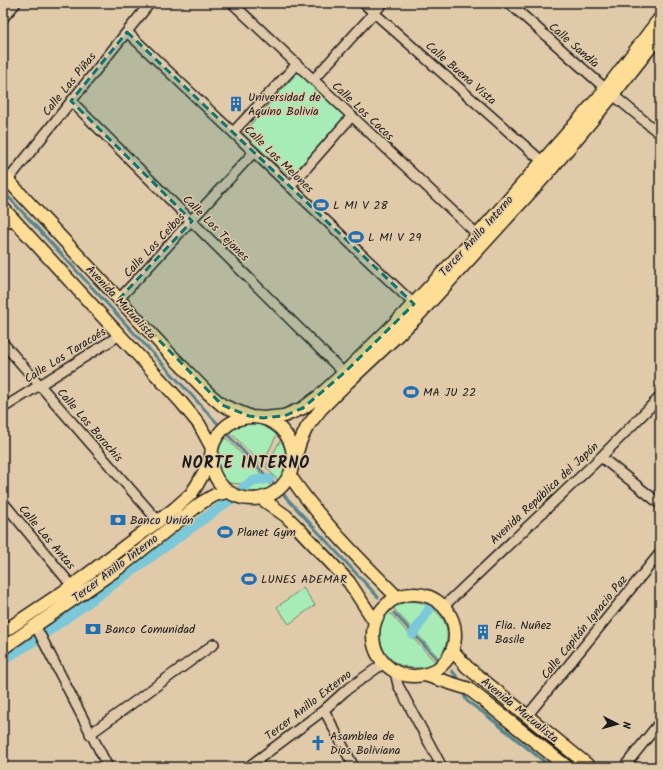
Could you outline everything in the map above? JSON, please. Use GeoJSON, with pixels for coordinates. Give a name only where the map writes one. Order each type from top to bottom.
{"type":"FeatureCollection","features":[{"type":"Feature","properties":{"kind":"main road","name":"Tercer Anillo Interno"},"geometry":{"type":"LineString","coordinates":[[294,462],[300,442],[308,427],[321,409],[415,319],[548,173],[610,92],[660,18]]}},
{"type":"Feature","properties":{"kind":"main road","name":"Tercer Anillo Interno"},"geometry":{"type":"LineString","coordinates":[[263,418],[284,416],[303,408],[319,396],[344,373],[414,304],[478,235],[542,162],[610,92],[660,35]]}},
{"type":"Feature","properties":{"kind":"main road","name":"Avenida Mutualista"},"geometry":{"type":"LineString","coordinates":[[5,177],[208,393],[222,405],[249,416]]}},
{"type":"Feature","properties":{"kind":"main road","name":"Avenida Mutualista"},"geometry":{"type":"LineString","coordinates":[[3,208],[8,222],[155,372],[199,424],[211,453]]}},
{"type":"Feature","properties":{"kind":"main road"},"geometry":{"type":"LineString","coordinates":[[249,416],[263,418],[276,424],[287,434],[293,448],[294,462],[290,476],[279,491],[262,499],[250,500],[238,498],[228,492],[219,483],[213,472],[211,453],[219,432],[232,421],[249,416]]}},
{"type":"Feature","properties":{"kind":"main road","name":"Tercer Anillo Interno"},"geometry":{"type":"LineString","coordinates":[[3,632],[72,586],[159,522],[191,494],[204,474],[211,453]]}},
{"type":"Feature","properties":{"kind":"main road"},"geometry":{"type":"LineString","coordinates":[[290,476],[304,496],[342,542],[397,597]]}},
{"type":"Feature","properties":{"kind":"main road","name":"Tercer Anillo Interno"},"geometry":{"type":"LineString","coordinates":[[3,648],[123,565],[201,503],[215,495],[228,492]]}},
{"type":"Feature","properties":{"kind":"main road"},"geometry":{"type":"LineString","coordinates":[[262,499],[286,516],[349,582],[375,622]]}},
{"type":"Feature","properties":{"kind":"main road"},"geometry":{"type":"LineString","coordinates":[[3,639],[26,625],[35,625],[35,620],[108,568],[128,545]]}},
{"type":"Feature","properties":{"kind":"main road"},"geometry":{"type":"LineString","coordinates":[[410,593],[422,594],[434,598],[444,606],[451,616],[455,627],[455,639],[452,650],[446,661],[437,669],[425,675],[415,676],[395,672],[384,663],[374,644],[373,632],[375,622],[380,611],[388,603],[397,597],[410,593]]}},
{"type":"Feature","properties":{"kind":"main road","name":"Avenida Mutualista"},"geometry":{"type":"LineString","coordinates":[[452,650],[467,667],[590,767]]}},
{"type":"Feature","properties":{"kind":"main road","name":"Avenida Mutualista"},"geometry":{"type":"LineString","coordinates":[[425,675],[469,689],[567,767]]}},
{"type":"Feature","properties":{"kind":"street"},"geometry":{"type":"LineString","coordinates":[[3,18],[16,3]]}},
{"type":"Feature","properties":{"kind":"street","name":"Calle Los Cocos"},"geometry":{"type":"LineString","coordinates":[[232,3],[478,235]]}},
{"type":"Feature","properties":{"kind":"street","name":"Calle Buena Vista"},"geometry":{"type":"LineString","coordinates":[[363,3],[542,162]]}},
{"type":"Feature","properties":{"kind":"street"},"geometry":{"type":"LineString","coordinates":[[313,80],[382,3]]}},
{"type":"Feature","properties":{"kind":"street","name":"Calle Sandía"},"geometry":{"type":"LineString","coordinates":[[509,3],[660,134]]}},
{"type":"Feature","properties":{"kind":"street","name":"Calle Las Piñas"},"geometry":{"type":"LineString","coordinates":[[5,177],[127,32],[144,5]]}},
{"type":"Feature","properties":{"kind":"street","name":"Calle Los Melones"},"geometry":{"type":"LineString","coordinates":[[127,32],[414,304]]}},
{"type":"Feature","properties":{"kind":"street"},"geometry":{"type":"LineString","coordinates":[[233,132],[296,65]]}},
{"type":"Feature","properties":{"kind":"street","name":"Calle Los Tejones"},"geometry":{"type":"LineString","coordinates":[[70,101],[344,373]]}},
{"type":"Feature","properties":{"kind":"street"},"geometry":{"type":"LineString","coordinates":[[290,187],[352,117]]}},
{"type":"Feature","properties":{"kind":"street","name":"Calle Los Ceibos"},"geometry":{"type":"LineString","coordinates":[[119,299],[254,152]]}},
{"type":"Feature","properties":{"kind":"street","name":"Calle Los Taracoés"},"geometry":{"type":"LineString","coordinates":[[3,408],[120,336]]}},
{"type":"Feature","properties":{"kind":"street","name":"Calle Los Borochis"},"geometry":{"type":"LineString","coordinates":[[3,343],[159,522]]}},
{"type":"Feature","properties":{"kind":"street","name":"Avenida República del Japón"},"geometry":{"type":"LineString","coordinates":[[444,606],[601,457],[660,397]]}},
{"type":"Feature","properties":{"kind":"street"},"geometry":{"type":"LineString","coordinates":[[601,457],[660,504]]}},
{"type":"Feature","properties":{"kind":"street","name":"Calle Las Antas"},"geometry":{"type":"LineString","coordinates":[[3,502],[72,586]]}},
{"type":"Feature","properties":{"kind":"street","name":"Calle Capitán Ignacio Paz"},"geometry":{"type":"LineString","coordinates":[[527,716],[660,553]]}},
{"type":"Feature","properties":{"kind":"street"},"geometry":{"type":"LineString","coordinates":[[35,625],[108,767]]}},
{"type":"Feature","properties":{"kind":"street"},"geometry":{"type":"LineString","coordinates":[[90,734],[214,644]]}},
{"type":"Feature","properties":{"kind":"street","name":"Tercer Anillo Externo"},"geometry":{"type":"LineString","coordinates":[[248,767],[324,710],[345,691],[384,663]]}},
{"type":"Feature","properties":{"kind":"street"},"geometry":{"type":"LineString","coordinates":[[395,672],[398,684],[442,767]]}},
{"type":"Feature","properties":{"kind":"street"},"geometry":{"type":"LineString","coordinates":[[324,710],[354,767]]}},
{"type":"Feature","properties":{"kind":"street"},"geometry":{"type":"LineString","coordinates":[[624,767],[660,722]]}},
{"type":"Feature","properties":{"kind":"highlighted area"},"geometry":{"type":"Polygon","coordinates":[[[127,32],[414,304],[344,373],[303,408],[284,416],[263,418],[249,416],[222,405],[119,299],[192,221],[71,101],[127,32]]]}},
{"type":"Feature","properties":{"kind":"green space"},"geometry":{"type":"Polygon","coordinates":[[[298,72],[346,116],[290,177],[243,133],[298,72]]]}},
{"type":"Feature","properties":{"kind":"green space"},"geometry":{"type":"Polygon","coordinates":[[[249,423],[262,424],[277,434],[262,465],[229,431],[249,423]]]}},
{"type":"Feature","properties":{"kind":"green space"},"geometry":{"type":"Polygon","coordinates":[[[224,436],[264,477],[253,478],[242,484],[226,483],[218,472],[215,462],[218,448],[224,436]]]}},
{"type":"Feature","properties":{"kind":"green space"},"geometry":{"type":"Polygon","coordinates":[[[281,439],[284,445],[286,461],[284,471],[279,482],[266,467],[281,439]]]}},
{"type":"Feature","properties":{"kind":"green space"},"geometry":{"type":"Polygon","coordinates":[[[261,481],[267,482],[273,488],[262,494],[242,494],[255,483],[261,481]]]}},
{"type":"Feature","properties":{"kind":"green space"},"geometry":{"type":"Polygon","coordinates":[[[303,588],[315,605],[289,624],[277,607],[303,588]]]}},
{"type":"Feature","properties":{"kind":"green space"},"geometry":{"type":"Polygon","coordinates":[[[406,601],[417,602],[428,606],[436,611],[442,619],[446,627],[447,637],[445,647],[439,658],[392,607],[406,601]]]}},
{"type":"Feature","properties":{"kind":"green space"},"geometry":{"type":"Polygon","coordinates":[[[388,611],[436,663],[425,667],[405,667],[396,663],[389,657],[380,640],[382,619],[388,611]]]}},
{"type":"Feature","properties":{"kind":"waterway"},"geometry":{"type":"LineString","coordinates":[[3,191],[219,425]]}},
{"type":"Feature","properties":{"kind":"waterway"},"geometry":{"type":"LineString","coordinates":[[227,434],[276,486]]}},
{"type":"Feature","properties":{"kind":"waterway"},"geometry":{"type":"LineString","coordinates":[[239,493],[252,482],[269,479]]}},
{"type":"Feature","properties":{"kind":"waterway"},"geometry":{"type":"LineString","coordinates":[[283,494],[378,597]]}},
{"type":"Feature","properties":{"kind":"waterway"},"geometry":{"type":"LineString","coordinates":[[47,632],[230,500]]}},
{"type":"Feature","properties":{"kind":"waterway"},"geometry":{"type":"LineString","coordinates":[[413,634],[430,608]]}},
{"type":"Feature","properties":{"kind":"waterway"},"geometry":{"type":"LineString","coordinates":[[394,613],[437,659]]}},
{"type":"Feature","properties":{"kind":"waterway"},"geometry":{"type":"LineString","coordinates":[[3,660],[34,641]]}},
{"type":"Feature","properties":{"kind":"waterway"},"geometry":{"type":"LineString","coordinates":[[452,671],[458,678]]}},
{"type":"Feature","properties":{"kind":"waterway"},"geometry":{"type":"LineString","coordinates":[[464,695],[467,701],[551,767]]}},
{"type":"Feature","properties":{"kind":"place","name":"Universidad de Aquino Bolivia"},"geometry":{"type":"Point","coordinates":[236,104]}},
{"type":"Feature","properties":{"kind":"place","name":"L MI V 28"},"geometry":{"type":"Point","coordinates":[321,205]}},
{"type":"Feature","properties":{"kind":"place","name":"L MI V 29"},"geometry":{"type":"Point","coordinates":[356,237]}},
{"type":"Feature","properties":{"kind":"place","name":"MA JU 22"},"geometry":{"type":"Point","coordinates":[411,392]}},
{"type":"Feature","properties":{"kind":"place","name":"Banco Unión"},"geometry":{"type":"Point","coordinates":[118,520]}},
{"type":"Feature","properties":{"kind":"place","name":"Planet Gym"},"geometry":{"type":"Point","coordinates":[225,532]}},
{"type":"Feature","properties":{"kind":"place","name":"LUNES ADEMAR"},"geometry":{"type":"Point","coordinates":[249,579]}},
{"type":"Feature","properties":{"kind":"place","name":"Banco Comunidad"},"geometry":{"type":"Point","coordinates":[93,629]}},
{"type":"Feature","properties":{"kind":"place","name":"Flia. Nuñez Basile"},"geometry":{"type":"Point","coordinates":[483,632]}},
{"type":"Feature","properties":{"kind":"place","name":"Asamblea de Dios Boliviana"},"geometry":{"type":"Point","coordinates":[318,743]}},
{"type":"Feature","properties":{"kind":"district","name":"NORTE INTERNO"},"geometry":{"type":"Point","coordinates":[246,462]}}]}
